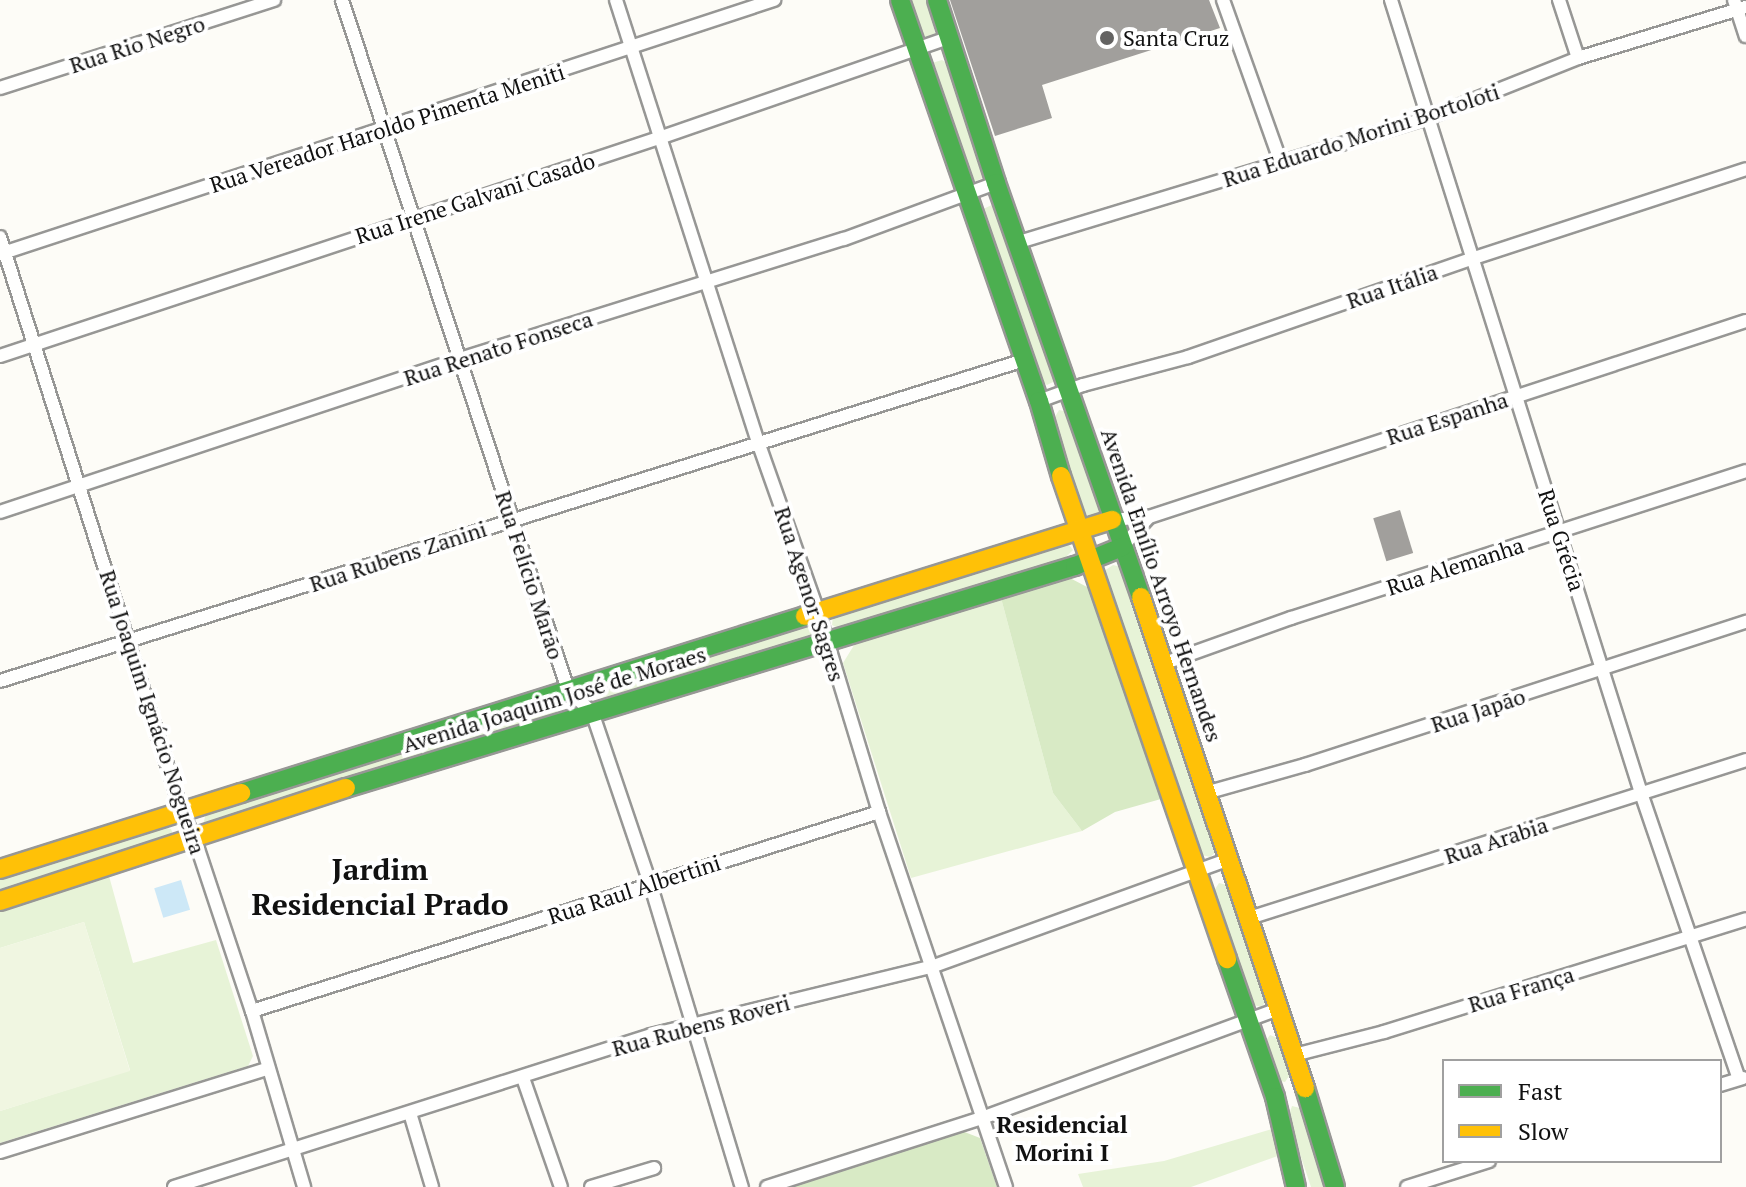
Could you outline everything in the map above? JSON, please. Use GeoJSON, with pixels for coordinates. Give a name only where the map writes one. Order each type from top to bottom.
{"type":"FeatureCollection","features":[{"type":"Feature","properties":{"kind":"main road"},"geometry":{"type":"LineString","coordinates":[[900,0],[1039,401],[1077,530],[1275,1097],[1296,1187]]}},
{"type":"Feature","properties":{"kind":"main road","name":"Avenida Emílio Arroyo Hernandes"},"geometry":{"type":"LineString","coordinates":[[937,0],[996,183],[1209,792],[1226,860],[1279,1009],[1335,1187]]}},
{"type":"Feature","properties":{"kind":"main road","name":"Avenida Joaquim José de Moraes"},"geometry":{"type":"LineString","coordinates":[[0,869],[1112,520]]}},
{"type":"Feature","properties":{"kind":"main road","name":"Avenida Joaquim José de Moraes"},"geometry":{"type":"LineString","coordinates":[[0,901],[195,840],[377,778],[1090,561],[1122,547]]}},
{"type":"Feature","properties":{"kind":"main road"},"geometry":{"type":"LineString","coordinates":[[1275,1097],[1305,1087]]}},
{"type":"Feature","properties":{"kind":"street","name":"Rua Rio Negro"},"geometry":{"type":"LineString","coordinates":[[0,88],[274,0]]}},
{"type":"Feature","properties":{"kind":"street","name":"Rua Felício Marão"},"geometry":{"type":"LineString","coordinates":[[342,0],[568,690],[592,712],[650,883],[742,1187]]}},
{"type":"Feature","properties":{"kind":"street","name":"Rua Agenor Sagres"},"geometry":{"type":"LineString","coordinates":[[616,0],[758,442],[818,611],[879,812],[1006,1187]]}},
{"type":"Feature","properties":{"kind":"street","name":"Rua Vereador Haroldo Pimenta Meniti"},"geometry":{"type":"LineString","coordinates":[[3,254],[382,128],[633,49],[774,0]]}},
{"type":"Feature","properties":{"kind":"street"},"geometry":{"type":"LineString","coordinates":[[1223,0],[1281,163]]}},
{"type":"Feature","properties":{"kind":"street","name":"Rua Grécia"},"geometry":{"type":"LineString","coordinates":[[1391,0],[1430,117],[1471,259],[1605,670],[1641,793],[1689,937],[1742,1078]]}},
{"type":"Feature","properties":{"kind":"street"},"geometry":{"type":"LineString","coordinates":[[1559,0],[1578,58]]}},
{"type":"Feature","properties":{"kind":"street"},"geometry":{"type":"LineString","coordinates":[[1739,6],[1746,36]]}},
{"type":"Feature","properties":{"kind":"street","name":"Rua Eduardo Morini Bortoloti"},"geometry":{"type":"LineString","coordinates":[[1019,242],[1430,117],[1578,58],[1739,6]]}},
{"type":"Feature","properties":{"kind":"street","name":"Rua Irene Galvani Casado"},"geometry":{"type":"LineString","coordinates":[[0,356],[662,137],[950,37]]}},
{"type":"Feature","properties":{"kind":"street","name":"Rua Itália"},"geometry":{"type":"LineString","coordinates":[[1039,401],[1188,357],[1471,259],[1746,169]]}},
{"type":"Feature","properties":{"kind":"street","name":"Rua Renato Fonseca"},"geometry":{"type":"LineString","coordinates":[[0,512],[460,359],[844,239],[996,183]]}},
{"type":"Feature","properties":{"kind":"street","name":"Rua Joaquim Ignácio Nogueira"},"geometry":{"type":"LineString","coordinates":[[0,237],[182,812],[195,840],[252,1011],[304,1187]]}},
{"type":"Feature","properties":{"kind":"street","name":"Rua Espanha"},"geometry":{"type":"LineString","coordinates":[[1112,520],[1149,517],[1746,321]]}},
{"type":"Feature","properties":{"kind":"street","name":"Rua Rubens Zanini"},"geometry":{"type":"LineString","coordinates":[[0,681],[1024,360]]}},
{"type":"Feature","properties":{"kind":"street","name":"Rua Alemanha"},"geometry":{"type":"LineString","coordinates":[[1165,663],[1291,618],[1746,471]]}},
{"type":"Feature","properties":{"kind":"street","name":"Rua Espanha"},"geometry":{"type":"LineString","coordinates":[[1122,547],[1149,517]]}},
{"type":"Feature","properties":{"kind":"street","name":"Rua Japão"},"geometry":{"type":"LineString","coordinates":[[1209,792],[1605,670],[1746,622]]}},
{"type":"Feature","properties":{"kind":"street","name":"Rua Arabia"},"geometry":{"type":"LineString","coordinates":[[1246,919],[1746,760]]}},
{"type":"Feature","properties":{"kind":"street","name":"Rua Raul Albertini"},"geometry":{"type":"LineString","coordinates":[[252,1011],[879,812]]}},
{"type":"Feature","properties":{"kind":"street","name":"Rua Rubens Roveri"},"geometry":{"type":"LineString","coordinates":[[174,1187],[691,1025],[931,967],[1226,860]]}},
{"type":"Feature","properties":{"kind":"street","name":"Rua França"},"geometry":{"type":"LineString","coordinates":[[1294,1055],[1384,1032],[1746,919]]}},
{"type":"Feature","properties":{"kind":"street"},"geometry":{"type":"LineString","coordinates":[[767,1187],[982,1118],[1279,1009]]}},
{"type":"Feature","properties":{"kind":"street"},"geometry":{"type":"LineString","coordinates":[[0,1152],[267,1069]]}},
{"type":"Feature","properties":{"kind":"street"},"geometry":{"type":"LineString","coordinates":[[523,1078],[561,1187]]}},
{"type":"Feature","properties":{"kind":"street"},"geometry":{"type":"LineString","coordinates":[[1722,1084],[1742,1078]]}},
{"type":"Feature","properties":{"kind":"street"},"geometry":{"type":"LineString","coordinates":[[410,1113],[432,1187]]}},
{"type":"Feature","properties":{"kind":"street"},"geometry":{"type":"LineString","coordinates":[[1407,1187],[1483,1163]]}},
{"type":"Feature","properties":{"kind":"street"},"geometry":{"type":"LineString","coordinates":[[591,1187],[654,1168]]}},
{"type":"Feature","properties":{"kind":"green space"},"geometry":{"type":"Polygon","coordinates":[[[909,0],[928,0],[936,37],[926,40],[922,37],[909,0]]]}},
{"type":"Feature","properties":{"kind":"green space"},"geometry":{"type":"Polygon","coordinates":[[[942,60],[950,65],[985,177],[976,181],[967,175],[931,71],[932,63],[942,60]]]}},
{"type":"Feature","properties":{"kind":"green space"},"geometry":{"type":"Polygon","coordinates":[[[992,205],[1002,211],[1056,371],[1055,381],[1047,385],[1040,380],[982,220],[983,209],[992,205]]]}},
{"type":"Feature","properties":{"kind":"green space"},"geometry":{"type":"Polygon","coordinates":[[[1059,410],[1068,412],[1102,509],[1096,515],[1088,516],[1082,510],[1052,422],[1059,410]]]}},
{"type":"Feature","properties":{"kind":"green space"},"geometry":{"type":"Polygon","coordinates":[[[1066,541],[1073,550],[1066,557],[842,630],[832,625],[833,616],[1066,541]]]}},
{"type":"Feature","properties":{"kind":"green space"},"geometry":{"type":"Polygon","coordinates":[[[1113,565],[1121,567],[1203,794],[1216,852],[1210,857],[1198,854],[1104,581],[1104,571],[1113,565]]]}},
{"type":"Feature","properties":{"kind":"green space"},"geometry":{"type":"Polygon","coordinates":[[[1068,577],[1089,588],[1161,799],[1115,812],[1082,831],[1053,793],[1001,598],[1068,577]]]}},
{"type":"Feature","properties":{"kind":"green space"},"geometry":{"type":"Polygon","coordinates":[[[1001,598],[1053,793],[1082,831],[911,878],[843,663],[856,642],[1001,598]]]}},
{"type":"Feature","properties":{"kind":"green space"},"geometry":{"type":"Polygon","coordinates":[[[813,621],[819,631],[813,636],[605,700],[602,697],[602,689],[813,621]]]}},
{"type":"Feature","properties":{"kind":"green space"},"geometry":{"type":"Polygon","coordinates":[[[557,703],[557,715],[206,827],[203,825],[206,813],[557,703]]]}},
{"type":"Feature","properties":{"kind":"green space"},"geometry":{"type":"Polygon","coordinates":[[[163,827],[171,829],[174,837],[0,894],[0,878],[163,827]]]}},
{"type":"Feature","properties":{"kind":"green space"},"geometry":{"type":"Polygon","coordinates":[[[109,876],[133,963],[216,940],[253,1056],[248,1066],[0,1143],[0,1111],[130,1070],[84,922],[0,948],[0,910],[109,876]]]}},
{"type":"Feature","properties":{"kind":"green space"},"geometry":{"type":"Polygon","coordinates":[[[1219,883],[1227,885],[1267,1001],[1261,1007],[1251,1004],[1212,894],[1219,883]]]}},
{"type":"Feature","properties":{"kind":"green space"},"geometry":{"type":"Polygon","coordinates":[[[84,922],[130,1071],[0,1111],[0,948],[84,922]]]}},
{"type":"Feature","properties":{"kind":"green space"},"geometry":{"type":"Polygon","coordinates":[[[1270,1035],[1280,1039],[1291,1073],[1285,1082],[1276,1080],[1264,1043],[1270,1035]]]}},
{"type":"Feature","properties":{"kind":"green space"},"geometry":{"type":"Polygon","coordinates":[[[1292,1106],[1304,1109],[1331,1187],[1311,1187],[1288,1118],[1292,1106]]]}},
{"type":"Feature","properties":{"kind":"green space"},"geometry":{"type":"Polygon","coordinates":[[[1275,1128],[1283,1154],[1191,1187],[1083,1187],[1078,1174],[1164,1161],[1275,1128]]]}},
{"type":"Feature","properties":{"kind":"green space"},"geometry":{"type":"Polygon","coordinates":[[[962,1131],[980,1138],[997,1187],[787,1187],[962,1131]]]}},
{"type":"Feature","properties":{"kind":"water"},"geometry":{"type":"Polygon","coordinates":[[[181,880],[190,910],[163,918],[154,888],[181,880]]]}},
{"type":"Feature","properties":{"kind":"building"},"geometry":{"type":"Polygon","coordinates":[[[950,0],[1209,0],[1220,28],[1042,85],[1052,118],[995,136],[950,0]]]}},
{"type":"Feature","properties":{"kind":"building"},"geometry":{"type":"Polygon","coordinates":[[[1400,510],[1413,553],[1386,561],[1373,518],[1400,510]]]}},
{"type":"Feature","properties":{"kind":"traffic: fast"},"geometry":{"type":"LineString","coordinates":[[900,0],[1039,401],[1061,476]]}},
{"type":"Feature","properties":{"kind":"traffic: fast"},"geometry":{"type":"LineString","coordinates":[[937,0],[996,183],[1141,597]]}},
{"type":"Feature","properties":{"kind":"traffic: fast"},"geometry":{"type":"LineString","coordinates":[[346,788],[1075,566],[1122,547]]}},
{"type":"Feature","properties":{"kind":"traffic: fast"},"geometry":{"type":"LineString","coordinates":[[241,793],[805,616]]}},
{"type":"Feature","properties":{"kind":"traffic: fast"},"geometry":{"type":"LineString","coordinates":[[1227,959],[1275,1097],[1296,1187]]}},
{"type":"Feature","properties":{"kind":"traffic: fast"},"geometry":{"type":"LineString","coordinates":[[1305,1088],[1335,1187]]}},
{"type":"Feature","properties":{"kind":"traffic: slow"},"geometry":{"type":"LineString","coordinates":[[1061,476],[1227,959]]}},
{"type":"Feature","properties":{"kind":"traffic: slow"},"geometry":{"type":"LineString","coordinates":[[805,616],[1112,520]]}},
{"type":"Feature","properties":{"kind":"traffic: slow"},"geometry":{"type":"LineString","coordinates":[[1141,597],[1305,1088]]}},
{"type":"Feature","properties":{"kind":"traffic: slow"},"geometry":{"type":"LineString","coordinates":[[0,901],[346,788]]}},
{"type":"Feature","properties":{"kind":"traffic: slow"},"geometry":{"type":"LineString","coordinates":[[0,869],[241,793]]}},
{"type":"Feature","properties":{"kind":"place","name":"Santa Cruz"},"geometry":{"type":"Point","coordinates":[1107,38]}},
{"type":"Feature","properties":{"kind":"district","name":"Jardim Residencial Prado"},"geometry":{"type":"Point","coordinates":[380,886]}},
{"type":"Feature","properties":{"kind":"district","name":"Residencial Morini I"},"geometry":{"type":"Point","coordinates":[1062,1139]}}]}
